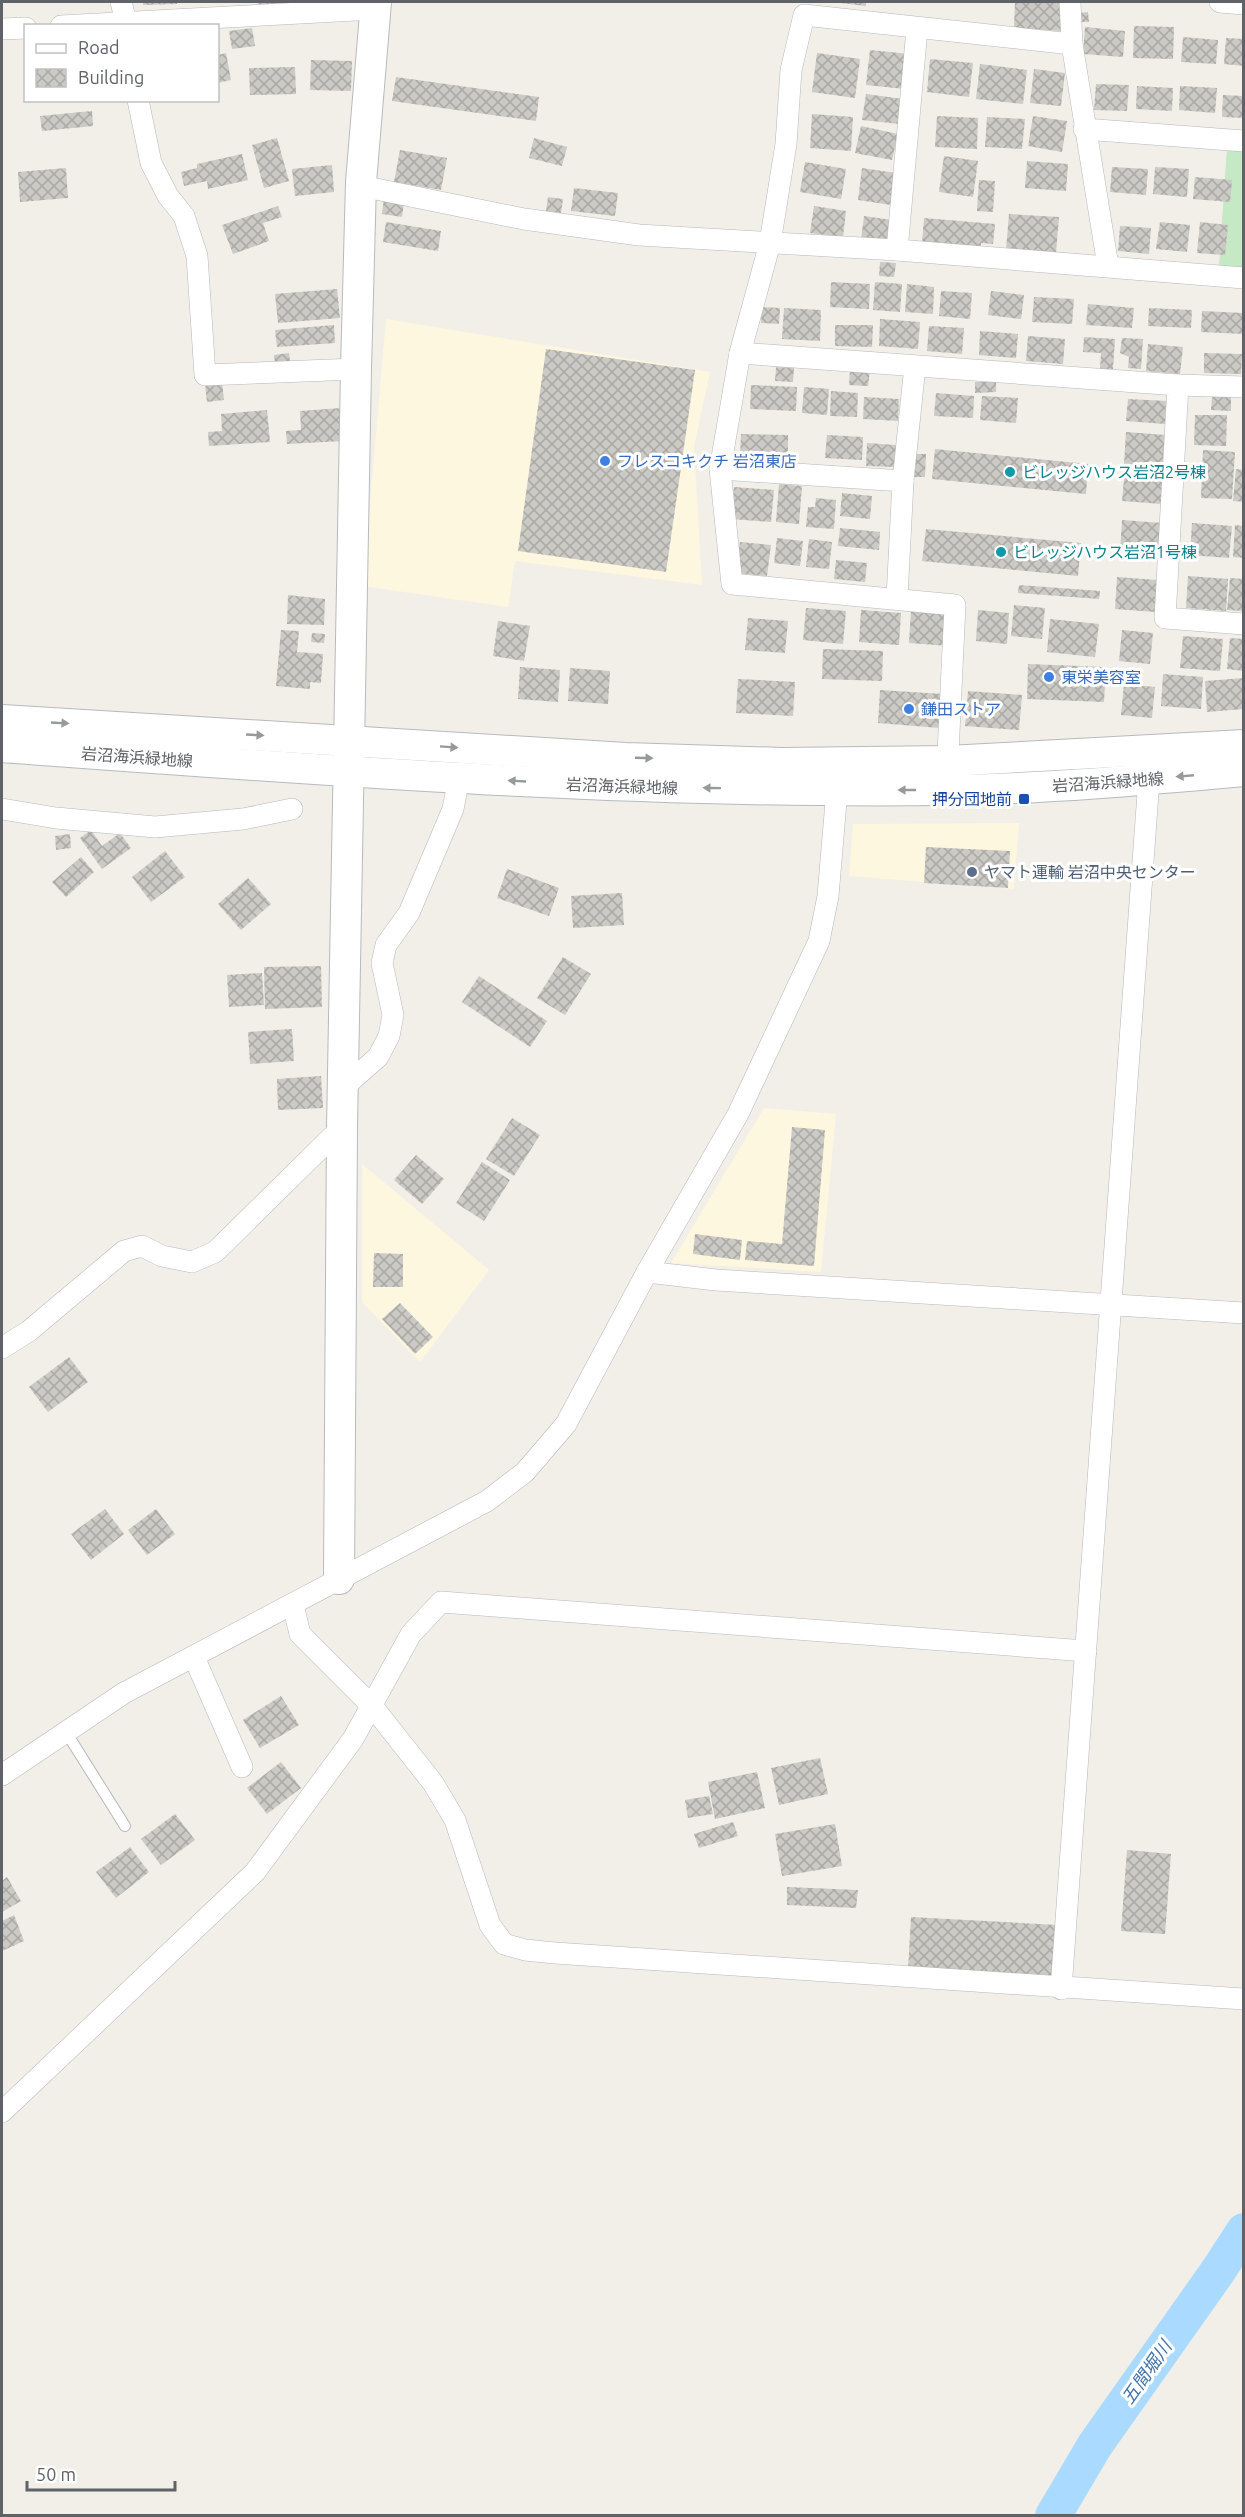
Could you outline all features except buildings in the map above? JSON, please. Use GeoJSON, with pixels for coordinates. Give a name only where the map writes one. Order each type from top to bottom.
{"type":"FeatureCollection","features":[{"type":"Feature","properties":{"kind":"main road"},"geometry":{"type":"LineString","coordinates":[[339,1579],[342,1127],[356,369],[361,186],[376,5]]}},
{"type":"Feature","properties":{"kind":"main road","name":"岩沼海浜緑地線"},"geometry":{"type":"LineString","coordinates":[[2,720],[638,758],[782,763],[948,761],[1244,745]]}},
{"type":"Feature","properties":{"kind":"main road","name":"岩沼海浜緑地線"},"geometry":{"type":"LineString","coordinates":[[2,747],[610,787],[946,790],[1149,779],[1244,771]]}},
{"type":"Feature","properties":{"kind":"street"},"geometry":{"type":"LineString","coordinates":[[1070,2],[1072,44],[1084,129],[1108,266]]}},
{"type":"Feature","properties":{"kind":"street"},"geometry":{"type":"LineString","coordinates":[[1220,2],[1244,4]]}},
{"type":"Feature","properties":{"kind":"street"},"geometry":{"type":"LineString","coordinates":[[74,24],[125,16],[376,5]]}},
{"type":"Feature","properties":{"kind":"street"},"geometry":{"type":"LineString","coordinates":[[946,790],[955,605],[732,584],[720,469],[740,353],[770,243],[786,144],[791,70],[804,15],[1072,44]]}},
{"type":"Feature","properties":{"kind":"street"},"geometry":{"type":"LineString","coordinates":[[2,29],[24,28]]}},
{"type":"Feature","properties":{"kind":"street"},"geometry":{"type":"LineString","coordinates":[[897,250],[917,29]]}},
{"type":"Feature","properties":{"kind":"street"},"geometry":{"type":"LineString","coordinates":[[138,102],[151,163],[168,196],[184,216],[197,256],[205,375],[356,369]]}},
{"type":"Feature","properties":{"kind":"street"},"geometry":{"type":"LineString","coordinates":[[1084,129],[1244,141]]}},
{"type":"Feature","properties":{"kind":"street"},"geometry":{"type":"LineString","coordinates":[[361,186],[524,219],[639,235],[897,250],[1244,278]]}},
{"type":"Feature","properties":{"kind":"street"},"geometry":{"type":"LineString","coordinates":[[740,353],[1178,385],[1244,387]]}},
{"type":"Feature","properties":{"kind":"street"},"geometry":{"type":"LineString","coordinates":[[897,598],[903,481],[915,366]]}},
{"type":"Feature","properties":{"kind":"street"},"geometry":{"type":"LineString","coordinates":[[1178,385],[1165,618],[1244,624]]}},
{"type":"Feature","properties":{"kind":"street"},"geometry":{"type":"LineString","coordinates":[[720,469],[903,481]]}},
{"type":"Feature","properties":{"kind":"street"},"geometry":{"type":"LineString","coordinates":[[344,1087],[378,1057],[389,1036],[393,1015],[382,963],[386,945],[409,913],[453,809],[459,778]]}},
{"type":"Feature","properties":{"kind":"street"},"geometry":{"type":"LineString","coordinates":[[1061,1989],[1149,779]]}},
{"type":"Feature","properties":{"kind":"street"},"geometry":{"type":"LineString","coordinates":[[2,1775],[124,1693],[487,1501],[525,1472],[566,1424],[647,1272],[738,1114],[819,942],[828,896],[837,790]]}},
{"type":"Feature","properties":{"kind":"street"},"geometry":{"type":"LineString","coordinates":[[2,809],[56,818],[155,827],[243,819],[292,810]]}},
{"type":"Feature","properties":{"kind":"street"},"geometry":{"type":"LineString","coordinates":[[2,1348],[29,1331],[124,1251],[142,1246],[162,1256],[192,1262],[215,1252],[342,1127]]}},
{"type":"Feature","properties":{"kind":"street"},"geometry":{"type":"LineString","coordinates":[[647,1272],[716,1280],[1244,1313]]}},
{"type":"Feature","properties":{"kind":"street"},"geometry":{"type":"LineString","coordinates":[[2,2112],[255,1872],[353,1739],[373,1707],[411,1634],[441,1602],[1086,1651]]}},
{"type":"Feature","properties":{"kind":"street"},"geometry":{"type":"LineString","coordinates":[[293,1605],[300,1634],[373,1707],[433,1783],[455,1820],[490,1925],[504,1944],[525,1950],[555,1953],[1061,1989],[1244,1999]]}},
{"type":"Feature","properties":{"kind":"street"},"geometry":{"type":"LineString","coordinates":[[194,1657],[242,1767]]}},
{"type":"Feature","properties":{"kind":"lane"},"geometry":{"type":"LineString","coordinates":[[66,1732],[125,1826]]}},
{"type":"Feature","properties":{"kind":"shaded area"},"geometry":{"type":"Polygon","coordinates":[[[386,319],[710,372],[694,446],[702,585],[515,561],[508,607],[363,586],[386,319]]]}},
{"type":"Feature","properties":{"kind":"shaded area"},"geometry":{"type":"Polygon","coordinates":[[[1019,823],[1014,889],[849,876],[853,824],[1019,823]]]}},
{"type":"Feature","properties":{"kind":"shaded area"},"geometry":{"type":"Polygon","coordinates":[[[764,1108],[836,1114],[821,1272],[671,1263],[764,1108]]]}},
{"type":"Feature","properties":{"kind":"shaded area"},"geometry":{"type":"Polygon","coordinates":[[[362,1164],[489,1270],[420,1362],[362,1302],[362,1164]]]}},
{"type":"Feature","properties":{"kind":"green space"},"geometry":{"type":"Polygon","coordinates":[[[1227,147],[1243,148],[1243,269],[1219,267],[1227,147]]]}},
{"type":"Feature","properties":{"kind":"waterway","name":"五間堀川"},"geometry":{"type":"LineString","coordinates":[[1053,2516],[1095,2445],[1244,2231]]}},
{"type":"Feature","properties":{"kind":"place","name":"フレスコキクチ 岩沼東店"},"geometry":{"type":"Point","coordinates":[605,461]}},
{"type":"Feature","properties":{"kind":"place","name":"ビレッジハウス岩沼2号棟"},"geometry":{"type":"Point","coordinates":[1010,472]}},
{"type":"Feature","properties":{"kind":"place","name":"ビレッジハウス岩沼1号棟"},"geometry":{"type":"Point","coordinates":[1001,552]}},
{"type":"Feature","properties":{"kind":"place","name":"東栄美容室"},"geometry":{"type":"Point","coordinates":[1049,677]}},
{"type":"Feature","properties":{"kind":"place","name":"鎌田ストア"},"geometry":{"type":"Point","coordinates":[909,709]}},
{"type":"Feature","properties":{"kind":"place","name":"押分団地前"},"geometry":{"type":"Point","coordinates":[1024,799]}},
{"type":"Feature","properties":{"kind":"place","name":"ヤマト運輸 岩沼中央センター"},"geometry":{"type":"Point","coordinates":[972,872]}}]}
